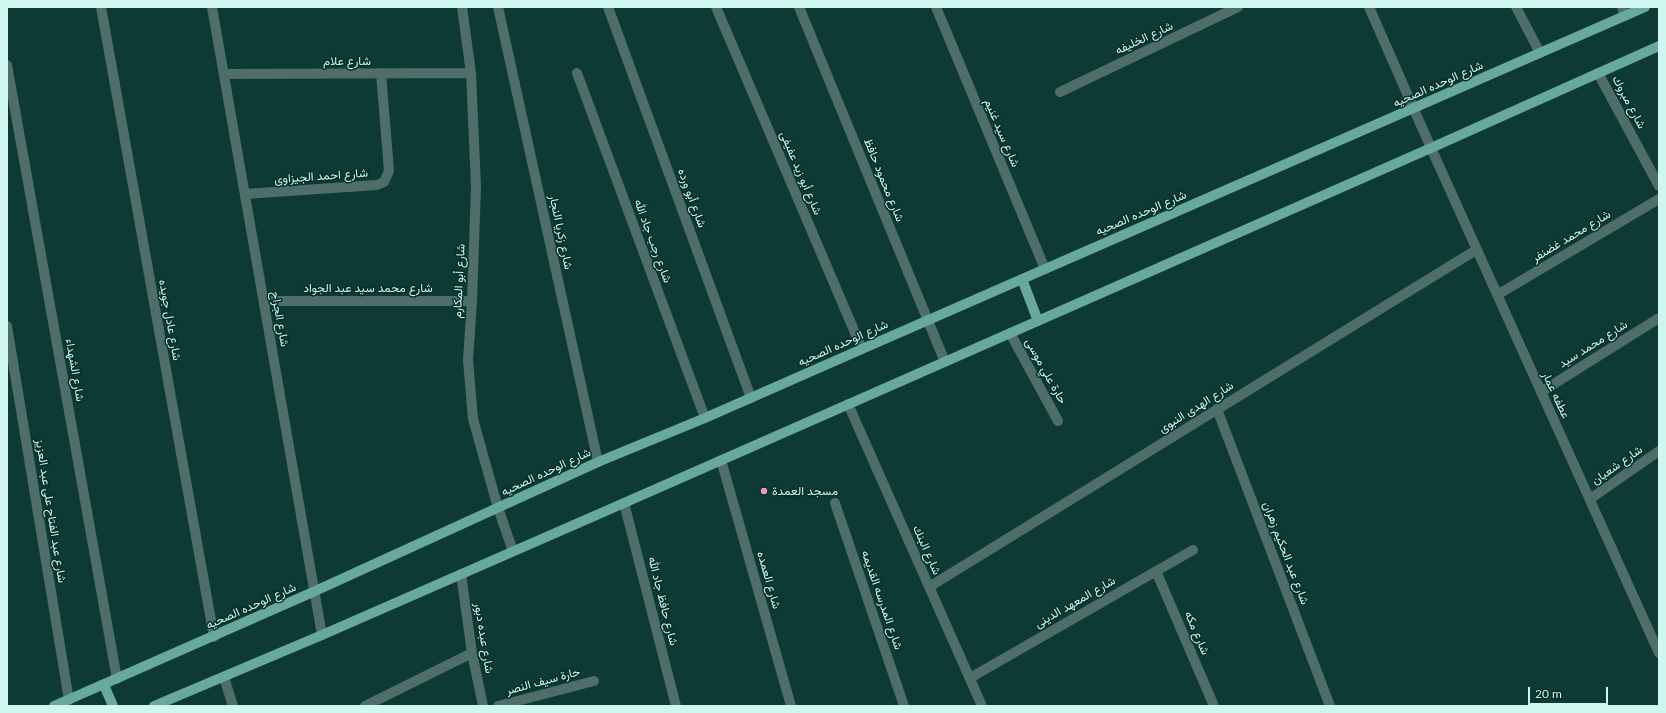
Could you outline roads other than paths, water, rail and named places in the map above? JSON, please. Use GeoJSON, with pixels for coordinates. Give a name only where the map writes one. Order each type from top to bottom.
{"type":"FeatureCollection","features":[{"type":"Feature","properties":{"kind":"main road","name":"شارع الوحده الصحيه"},"geometry":{"type":"LineString","coordinates":[[54,706],[214,637],[598,462],[705,418],[1414,109],[1540,53],[1624,11],[1645,7]]}},
{"type":"Feature","properties":{"kind":"main road"},"geometry":{"type":"LineString","coordinates":[[154,706],[513,552],[1659,46]]}},
{"type":"Feature","properties":{"kind":"main road"},"geometry":{"type":"LineString","coordinates":[[1022,279],[1038,321]]}},
{"type":"Feature","properties":{"kind":"main road"},"geometry":{"type":"LineString","coordinates":[[104,685],[113,706]]}},
{"type":"Feature","properties":{"kind":"street","name":"شارع عادل جويده"},"geometry":{"type":"LineString","coordinates":[[101,7],[214,637]]}},
{"type":"Feature","properties":{"kind":"street","name":"شارع الجراح"},"geometry":{"type":"LineString","coordinates":[[212,7],[264,301],[313,592],[322,635]]}},
{"type":"Feature","properties":{"kind":"street","name":"شارع أبو المكارم"},"geometry":{"type":"LineString","coordinates":[[462,7],[470,73],[476,187],[472,301],[468,360],[473,419],[498,508],[513,552]]}},
{"type":"Feature","properties":{"kind":"street","name":"شارع زكريا النجار"},"geometry":{"type":"LineString","coordinates":[[498,7],[598,462]]}},
{"type":"Feature","properties":{"kind":"street","name":"شارع أبو ورده"},"geometry":{"type":"LineString","coordinates":[[608,7],[751,398]]}},
{"type":"Feature","properties":{"kind":"street","name":"شارع أبو زيد عفيفى"},"geometry":{"type":"LineString","coordinates":[[716,7],[862,350]]}},
{"type":"Feature","properties":{"kind":"street","name":"شارع محمود حافظ"},"geometry":{"type":"LineString","coordinates":[[798,7],[945,362]]}},
{"type":"Feature","properties":{"kind":"street","name":"شارع سيد غنيم"},"geometry":{"type":"LineString","coordinates":[[936,7],[1045,269]]}},
{"type":"Feature","properties":{"kind":"street","name":"شارع الخليفه"},"geometry":{"type":"LineString","coordinates":[[1060,92],[1238,7]]}},
{"type":"Feature","properties":{"kind":"street","name":"عطفه عمار"},"geometry":{"type":"LineString","coordinates":[[1369,7],[1476,250],[1590,499],[1655,634],[1659,653]]}},
{"type":"Feature","properties":{"kind":"street"},"geometry":{"type":"LineString","coordinates":[[1516,7],[1540,53]]}},
{"type":"Feature","properties":{"kind":"street","name":"شارع الشهداء"},"geometry":{"type":"LineString","coordinates":[[7,64],[117,679]]}},
{"type":"Feature","properties":{"kind":"street","name":"شارع علام"},"geometry":{"type":"LineString","coordinates":[[224,74],[470,73]]}},
{"type":"Feature","properties":{"kind":"street","name":"شارع رجب جاد الله"},"geometry":{"type":"LineString","coordinates":[[577,73],[705,418]]}},
{"type":"Feature","properties":{"kind":"street","name":"شارع مبروك"},"geometry":{"type":"LineString","coordinates":[[1598,73],[1659,186]]}},
{"type":"Feature","properties":{"kind":"street","name":"شارع احمد الجيزاوى"},"geometry":{"type":"LineString","coordinates":[[245,194],[377,185],[384,182],[387,179],[389,171],[381,74]]}},
{"type":"Feature","properties":{"kind":"street","name":"شارع محمد غضنفر"},"geometry":{"type":"LineString","coordinates":[[1497,295],[1659,199]]}},
{"type":"Feature","properties":{"kind":"street","name":"شارع الهدى النبوى"},"geometry":{"type":"LineString","coordinates":[[929,587],[1476,250]]}},
{"type":"Feature","properties":{"kind":"street","name":"شارع محمد سيد عبد الجواد"},"geometry":{"type":"LineString","coordinates":[[264,301],[472,301]]}},
{"type":"Feature","properties":{"kind":"street","name":"شارع محمد سيد"},"geometry":{"type":"LineString","coordinates":[[1541,392],[1659,318]]}},
{"type":"Feature","properties":{"kind":"street","name":"شارع عبد الفتاح على عبد العزيز"},"geometry":{"type":"LineString","coordinates":[[7,326],[69,700]]}},
{"type":"Feature","properties":{"kind":"street","name":"حارة علي موسى"},"geometry":{"type":"LineString","coordinates":[[1010,333],[1058,421]]}},
{"type":"Feature","properties":{"kind":"street","name":"شارع البنك"},"geometry":{"type":"LineString","coordinates":[[848,404],[982,706]]}},
{"type":"Feature","properties":{"kind":"street","name":"شارع عبد الحكيم زهران"},"geometry":{"type":"LineString","coordinates":[[1217,410],[1330,706]]}},
{"type":"Feature","properties":{"kind":"street","name":"شارع شعبان"},"geometry":{"type":"LineString","coordinates":[[1590,499],[1659,451]]}},
{"type":"Feature","properties":{"kind":"street","name":"شارع العمده"},"geometry":{"type":"LineString","coordinates":[[721,460],[791,706]]}},
{"type":"Feature","properties":{"kind":"street","name":"شارع حافظ جاد الله"},"geometry":{"type":"LineString","coordinates":[[624,503],[676,706]]}},
{"type":"Feature","properties":{"kind":"street","name":"شارع المدرسه القديمه"},"geometry":{"type":"LineString","coordinates":[[835,503],[904,706]]}},
{"type":"Feature","properties":{"kind":"street","name":"شارع المعهد الدينى"},"geometry":{"type":"LineString","coordinates":[[970,678],[1193,550]]}},
{"type":"Feature","properties":{"kind":"street","name":"شارع مكه"},"geometry":{"type":"LineString","coordinates":[[1156,571],[1214,706]]}},
{"type":"Feature","properties":{"kind":"street","name":"شارع عبده دبور"},"geometry":{"type":"LineString","coordinates":[[461,574],[472,653],[483,706]]}},
{"type":"Feature","properties":{"kind":"street"},"geometry":{"type":"LineString","coordinates":[[365,706],[472,653]]}},
{"type":"Feature","properties":{"kind":"street"},"geometry":{"type":"LineString","coordinates":[[224,677],[233,706]]}},
{"type":"Feature","properties":{"kind":"street","name":"حارة سيف النصر"},"geometry":{"type":"LineString","coordinates":[[498,706],[594,681]]}},
{"type":"Feature","properties":{"kind":"place","name":"مسجد العمدة"},"geometry":{"type":"Point","coordinates":[764,491]}}]}
